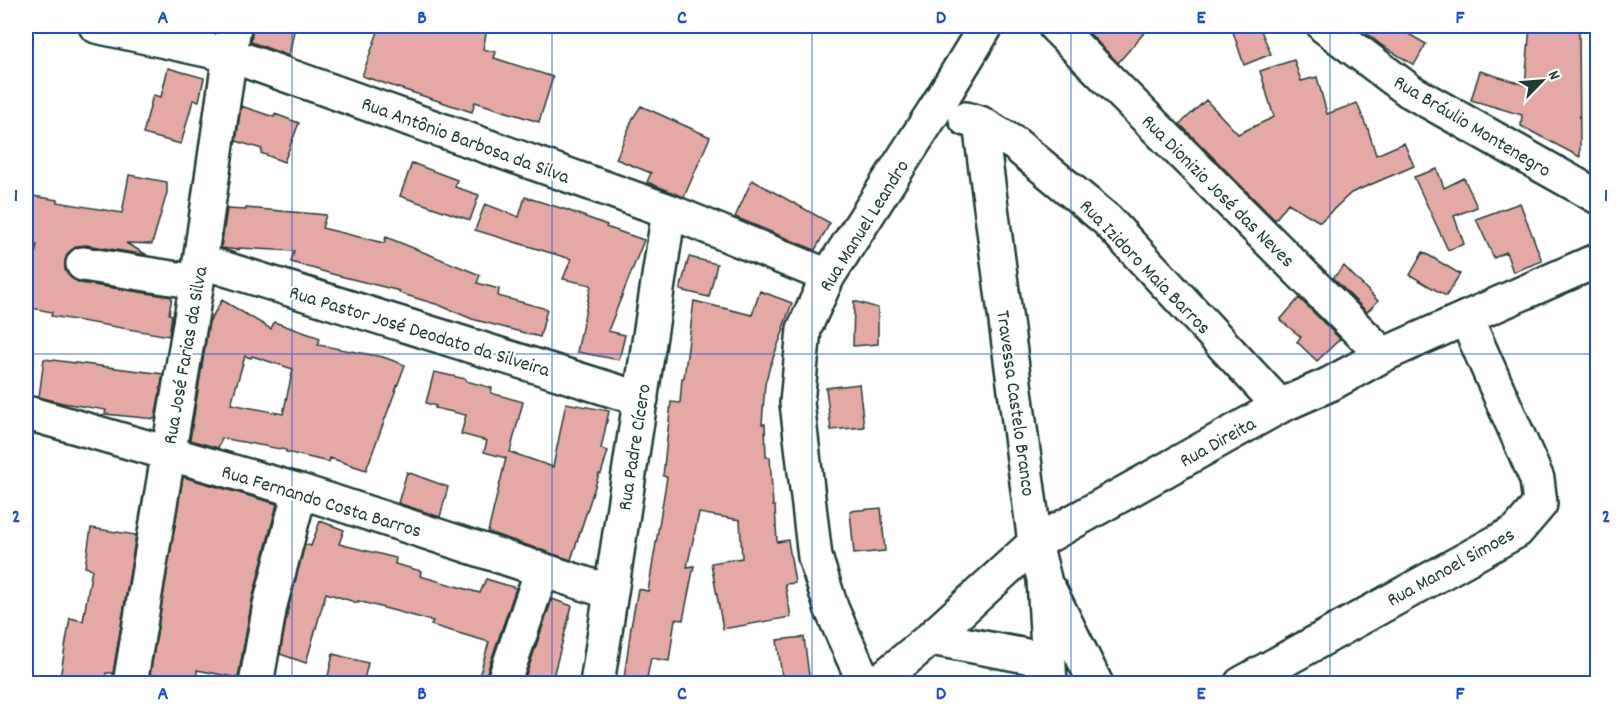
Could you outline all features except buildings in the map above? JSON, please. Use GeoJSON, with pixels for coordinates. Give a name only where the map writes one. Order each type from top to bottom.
{"type":"FeatureCollection","features":[{"type":"Feature","properties":{"kind":"street","name":"Rua Antônio Barbosa da Silva"},"geometry":{"type":"LineString","coordinates":[[96,26],[232,40],[669,211],[828,276]]}},
{"type":"Feature","properties":{"kind":"street","name":"Rua Manuel Leandro"},"geometry":{"type":"LineString","coordinates":[[866,684],[832,610],[816,557],[797,404],[804,328],[828,276],[986,26]]}},
{"type":"Feature","properties":{"kind":"street","name":"Rua Dionizio José das Neves"},"geometry":{"type":"LineString","coordinates":[[1055,26],[1383,356]]}},
{"type":"Feature","properties":{"kind":"street","name":"Rua Bráulio Montenegro"},"geometry":{"type":"LineString","coordinates":[[1324,26],[1410,91],[1598,198]]}},
{"type":"Feature","properties":{"kind":"street","name":"Rua José Farias da Silva"},"geometry":{"type":"LineString","coordinates":[[129,684],[199,272],[232,40]]}},
{"type":"Feature","properties":{"kind":"street","name":"Rua Izidoro Maia Barros"},"geometry":{"type":"LineString","coordinates":[[936,108],[980,123],[1015,144],[1107,220],[1280,406]]}},
{"type":"Feature","properties":{"kind":"street","name":"Travessa Castelo Branco"},"geometry":{"type":"LineString","coordinates":[[980,123],[1035,543],[1044,579],[1049,672]]}},
{"type":"Feature","properties":{"kind":"street","name":"Rua Padre Cícero"},"geometry":{"type":"LineString","coordinates":[[597,684],[669,211]]}},
{"type":"Feature","properties":{"kind":"street","name":"Rua Direita"},"geometry":{"type":"LineString","coordinates":[[876,684],[931,638],[1035,543],[1280,406],[1330,384],[1383,356],[1598,260]]}},
{"type":"Feature","properties":{"kind":"street","name":"Rua Pastor José Deodato da Silveira"},"geometry":{"type":"LineString","coordinates":[[83,264],[199,272],[640,399]]}},
{"type":"Feature","properties":{"kind":"street","name":"Rua Manoel Simoes"},"geometry":{"type":"LineString","coordinates":[[1241,684],[1517,531],[1540,504],[1537,479],[1466,318]]}},
{"type":"Feature","properties":{"kind":"street","name":"Rua Fernando Costa Barros"},"geometry":{"type":"LineString","coordinates":[[31,414],[300,491],[610,592]]}},
{"type":"Feature","properties":{"kind":"street"},"geometry":{"type":"LineString","coordinates":[[256,684],[270,605],[300,491]]}},
{"type":"Feature","properties":{"kind":"street"},"geometry":{"type":"LineString","coordinates":[[503,684],[542,570]]}},
{"type":"Feature","properties":{"kind":"street"},"geometry":{"type":"LineString","coordinates":[[1044,579],[1096,684]]}},
{"type":"Feature","properties":{"kind":"street"},"geometry":{"type":"LineString","coordinates":[[931,638],[1049,672]]}}]}
